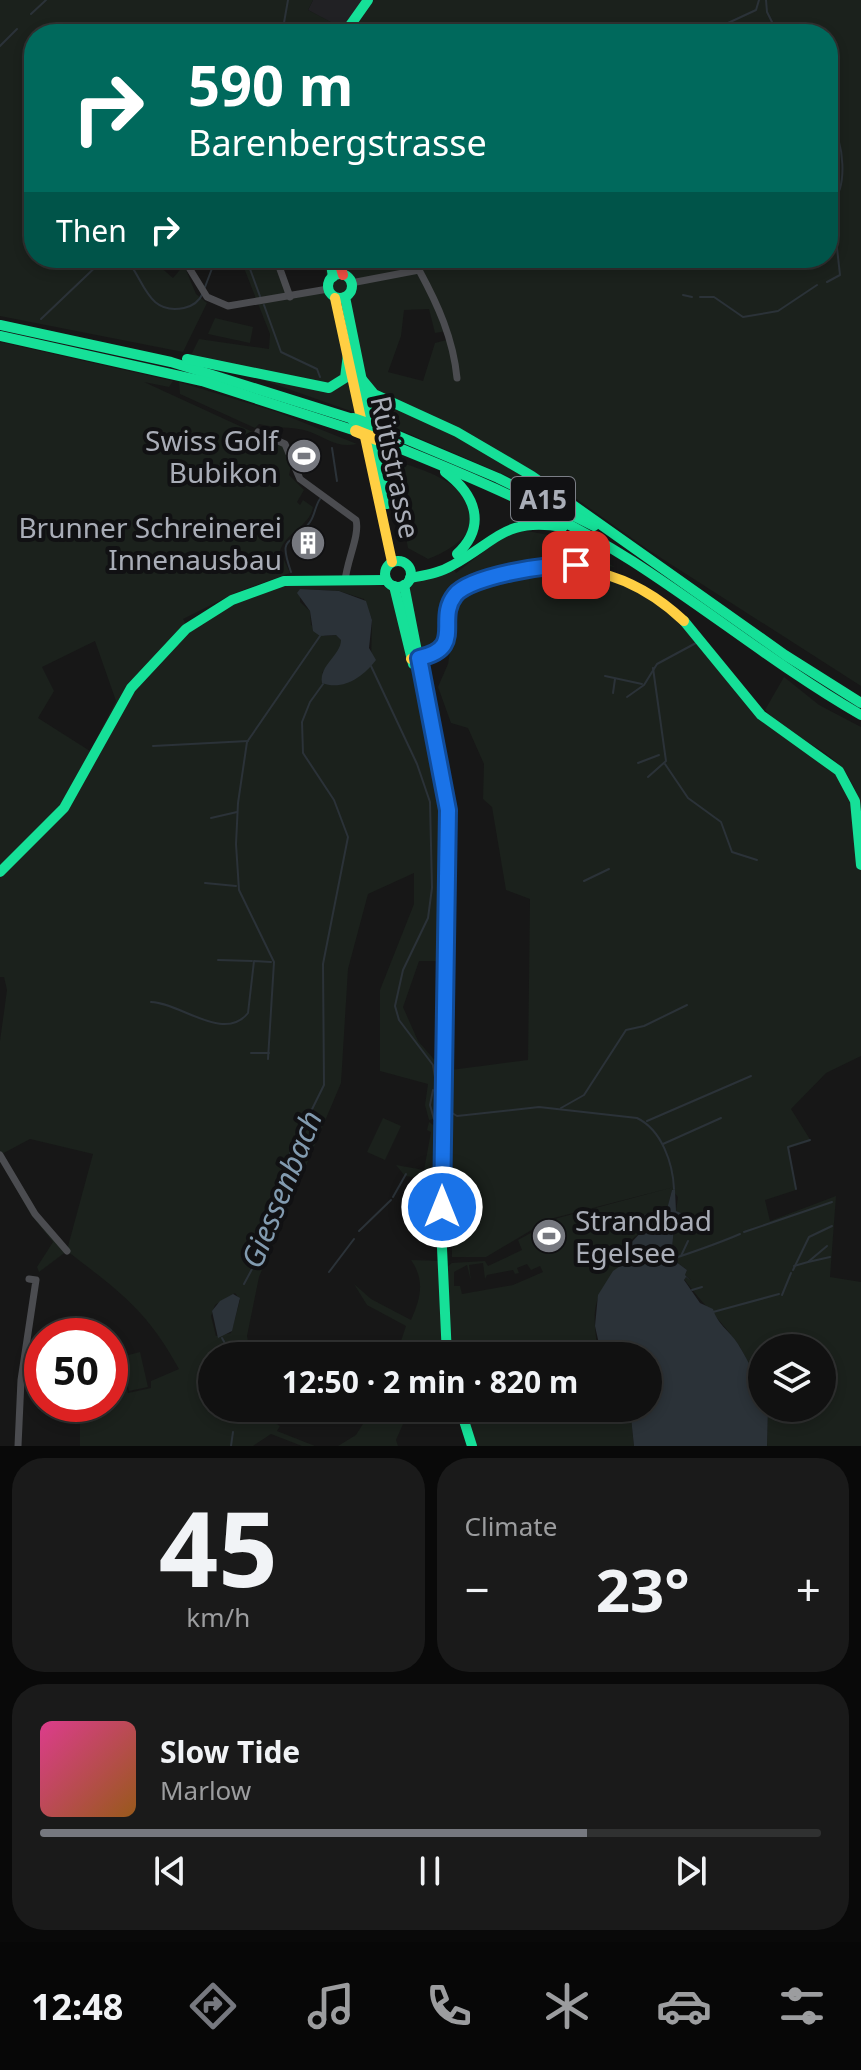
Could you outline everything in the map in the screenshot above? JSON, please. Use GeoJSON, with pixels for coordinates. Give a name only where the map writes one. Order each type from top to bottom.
{"type":"FeatureCollection","features":[{"type":"Feature","properties":{"kind":"main road"},"geometry":{"type":"LineString","coordinates":[[351,24],[368,0]]}},
{"type":"Feature","properties":{"kind":"main road"},"geometry":{"type":"LineString","coordinates":[[333,268],[359,381]]}},
{"type":"Feature","properties":{"kind":"main road"},"geometry":{"type":"LineString","coordinates":[[338,268],[348,354],[359,381],[374,394],[457,432],[532,476],[694,590]]}},
{"type":"Feature","properties":{"kind":"main road","name":"A15"},"geometry":{"type":"LineString","coordinates":[[0,325],[84,341],[218,375],[383,436],[565,510],[633,549],[795,663],[861,703]]}},
{"type":"Feature","properties":{"kind":"main road","name":"A15"},"geometry":{"type":"LineString","coordinates":[[0,336],[202,381],[354,425]]}},
{"type":"Feature","properties":{"kind":"main road"},"geometry":{"type":"LineString","coordinates":[[84,341],[327,388],[336,386],[345,378],[348,354]]}},
{"type":"Feature","properties":{"kind":"main road","name":"Rütistrasse"},"geometry":{"type":"LineString","coordinates":[[359,381],[397,574],[442,773],[448,828],[442,1248],[446,1342]]}},
{"type":"Feature","properties":{"kind":"main road","name":"A15"},"geometry":{"type":"LineString","coordinates":[[383,436],[401,449],[495,488],[585,533],[655,577],[801,680],[861,715]]}},
{"type":"Feature","properties":{"kind":"main road"},"geometry":{"type":"LineString","coordinates":[[397,574],[438,564],[456,555],[470,541],[477,523],[474,502],[465,488],[415,454]]}},
{"type":"Feature","properties":{"kind":"main road"},"geometry":{"type":"LineString","coordinates":[[0,872],[62,810],[121,702],[152,659],[174,637],[212,612],[277,584],[306,578],[345,581],[454,565],[494,533],[512,524],[540,522],[585,533]]}},
{"type":"Feature","properties":{"kind":"main road"},"geometry":{"type":"LineString","coordinates":[[415,659],[434,654],[443,647],[451,603],[457,593],[468,586],[523,569],[556,564],[584,566],[629,582],[663,603],[693,629],[739,692],[765,719],[843,775],[854,798],[861,865]]}},
{"type":"Feature","properties":{"kind":"main road"},"geometry":{"type":"LineString","coordinates":[[464,1422],[472,1446]]}},
{"type":"Feature","properties":{"kind":"street"},"geometry":{"type":"LineString","coordinates":[[188,268],[207,297],[233,307],[419,270],[450,339],[457,378]]}},
{"type":"Feature","properties":{"kind":"street"},"geometry":{"type":"LineString","coordinates":[[280,268],[290,297]]}},
{"type":"Feature","properties":{"kind":"street"},"geometry":{"type":"LineString","coordinates":[[258,432],[285,444],[300,479],[356,520],[358,533],[347,557],[345,581]]}},
{"type":"Feature","properties":{"kind":"street"},"geometry":{"type":"LineString","coordinates":[[0,1155],[35,1214],[67,1251]]}},
{"type":"Feature","properties":{"kind":"street"},"geometry":{"type":"LineString","coordinates":[[18,1446],[21,1380],[32,1280]]}},
{"type":"Feature","properties":{"kind":"shaded area"},"geometry":{"type":"Polygon","coordinates":[[[0,0],[313,0],[308,10],[335,24],[24,24],[24,268],[161,268],[173,278],[185,268],[196,294],[207,303],[183,352],[0,316],[0,0]]]}},
{"type":"Feature","properties":{"kind":"shaded area"},"geometry":{"type":"Polygon","coordinates":[[[313,0],[374,0],[358,24],[334,24],[308,10],[313,0]]]}},
{"type":"Feature","properties":{"kind":"shaded area"},"geometry":{"type":"Polygon","coordinates":[[[374,0],[861,0],[861,686],[647,549],[564,490],[544,492],[379,421],[191,355],[199,339],[269,349],[270,334],[244,268],[280,268],[290,296],[328,288],[325,268],[838,268],[838,24],[358,24],[374,0]],[[429,309],[404,310],[401,336],[388,372],[423,381],[435,343],[450,339],[447,331],[435,333],[429,309]]]}},
{"type":"Feature","properties":{"kind":"shaded area"},"geometry":{"type":"Polygon","coordinates":[[[215,318],[253,327],[250,343],[208,334],[215,318]]]}},
{"type":"Feature","properties":{"kind":"shaded area","name":"Swiss Golf Bubikon"},"geometry":{"type":"Polygon","coordinates":[[[0,342],[173,381],[169,387],[144,382],[283,446],[291,466],[289,475],[304,490],[297,502],[300,505],[303,500],[313,507],[311,514],[280,551],[290,573],[235,593],[183,619],[187,626],[153,659],[70,798],[0,872],[0,342]],[[95,641],[42,667],[54,691],[38,718],[90,751],[116,701],[95,641]]]}},
{"type":"Feature","properties":{"kind":"shaded area"},"geometry":{"type":"Polygon","coordinates":[[[179,382],[277,412],[357,444],[337,443],[299,429],[259,424],[255,428],[180,394],[179,382]]]}},
{"type":"Feature","properties":{"kind":"shaded area"},"geometry":{"type":"Polygon","coordinates":[[[391,459],[444,480],[459,491],[468,503],[472,514],[471,524],[467,533],[450,548],[428,559],[408,548],[391,459]]]}},
{"type":"Feature","properties":{"kind":"shaded area"},"geometry":{"type":"Polygon","coordinates":[[[521,530],[554,536],[615,567],[575,561],[541,562],[464,582],[441,642],[434,647],[421,647],[408,586],[414,580],[454,569],[456,573],[505,535],[521,530]]]}},
{"type":"Feature","properties":{"kind":"shaded area"},"geometry":{"type":"Polygon","coordinates":[[[565,567],[619,578],[686,622],[750,704],[831,763],[848,782],[861,865],[861,1056],[826,1073],[791,1109],[811,1141],[789,1148],[796,1190],[765,1200],[770,1221],[836,1196],[830,1277],[861,1282],[861,1446],[767,1446],[768,1422],[836,1422],[836,1334],[748,1334],[748,1364],[727,1329],[684,1279],[691,1280],[685,1275],[687,1270],[671,1258],[675,1218],[681,1216],[688,1230],[692,1226],[686,1215],[676,1211],[678,1197],[672,1190],[666,1213],[642,1227],[643,1230],[631,1240],[633,1249],[645,1248],[640,1259],[612,1277],[600,1293],[595,1313],[596,1342],[450,1342],[447,1267],[452,1263],[485,1261],[488,1266],[522,1250],[518,1240],[558,1218],[674,1187],[550,1219],[486,1257],[452,1257],[451,1070],[528,1060],[530,899],[506,890],[492,807],[483,799],[484,764],[468,728],[451,723],[438,687],[448,664],[459,597],[515,574],[528,579],[535,569],[565,567]],[[483,1263],[469,1265],[471,1281],[467,1265],[454,1272],[454,1286],[460,1286],[462,1294],[513,1285],[543,1272],[540,1266],[531,1270],[527,1264],[517,1268],[519,1273],[515,1274],[513,1270],[487,1275],[485,1279],[483,1263]]]}},
{"type":"Feature","properties":{"kind":"shaded area"},"geometry":{"type":"Polygon","coordinates":[[[293,583],[391,588],[425,710],[444,810],[445,888],[440,993],[437,996],[437,961],[419,961],[403,1007],[418,1041],[439,1065],[438,1118],[429,1120],[425,1105],[428,1084],[380,1071],[380,990],[414,904],[414,873],[368,894],[348,969],[341,1083],[259,1277],[248,1342],[198,1342],[198,1422],[274,1422],[280,1426],[277,1431],[315,1446],[302,1446],[271,1434],[253,1446],[80,1446],[80,1422],[128,1422],[128,1393],[151,1388],[151,1381],[179,1369],[143,1316],[67,1251],[39,1272],[37,1267],[53,1242],[31,1215],[0,1160],[0,1155],[0,1041],[7,990],[4,977],[0,977],[0,876],[53,825],[122,706],[155,660],[196,624],[240,602],[293,583]],[[300,589],[300,602],[310,611],[311,625],[325,636],[336,635],[341,640],[341,648],[322,673],[359,676],[371,666],[372,619],[364,599],[339,591],[300,589]],[[30,1139],[0,1155],[35,1214],[67,1250],[93,1154],[30,1139]],[[235,1293],[215,1305],[211,1316],[216,1336],[231,1333],[240,1300],[235,1293]]]}},
{"type":"Feature","properties":{"kind":"shaded area"},"geometry":{"type":"Polygon","coordinates":[[[300,589],[339,591],[366,601],[372,620],[369,648],[376,660],[359,677],[345,684],[322,683],[324,671],[338,651],[341,640],[336,635],[320,636],[313,631],[310,611],[297,593],[300,589]]]}},
{"type":"Feature","properties":{"kind":"shaded area"},"geometry":{"type":"Polygon","coordinates":[[[784,677],[819,705],[861,727],[861,808],[845,771],[765,710],[784,677]]]}},
{"type":"Feature","properties":{"kind":"shaded area"},"geometry":{"type":"Polygon","coordinates":[[[383,1118],[401,1126],[385,1160],[367,1152],[383,1118]]]}},
{"type":"Feature","properties":{"kind":"shaded area"},"geometry":{"type":"Polygon","coordinates":[[[429,1122],[436,1127],[434,1180],[405,1176],[396,1165],[424,1170],[431,1132],[427,1130],[429,1122]]]}},
{"type":"Feature","properties":{"kind":"shaded area"},"geometry":{"type":"Polygon","coordinates":[[[672,1190],[675,1190],[676,1211],[686,1215],[692,1226],[688,1230],[681,1216],[675,1218],[671,1258],[687,1270],[685,1275],[691,1281],[686,1277],[684,1280],[700,1303],[713,1309],[748,1362],[748,1422],[768,1422],[767,1446],[634,1446],[631,1422],[662,1422],[662,1342],[599,1342],[595,1326],[598,1295],[613,1271],[626,1262],[640,1259],[645,1248],[633,1249],[631,1243],[643,1230],[638,1222],[641,1218],[647,1213],[666,1213],[672,1190]]]}},
{"type":"Feature","properties":{"kind":"shaded area"},"geometry":{"type":"Polygon","coordinates":[[[411,1260],[442,1261],[446,1342],[401,1342],[406,1326],[367,1305],[354,1284],[371,1299],[411,1320],[420,1289],[411,1260]]]}},
{"type":"Feature","properties":{"kind":"shaded area"},"geometry":{"type":"Polygon","coordinates":[[[233,1294],[240,1298],[232,1331],[218,1338],[212,1311],[220,1301],[233,1294]]]}},
{"type":"Feature","properties":{"kind":"shaded area"},"geometry":{"type":"Polygon","coordinates":[[[140,1352],[148,1387],[129,1391],[128,1355],[140,1352]]]}},
{"type":"Feature","properties":{"kind":"shaded area"},"geometry":{"type":"Polygon","coordinates":[[[364,1422],[404,1422],[396,1440],[398,1446],[338,1446],[356,1435],[364,1422]]]}},
{"type":"Feature","properties":{"kind":"shaded area"},"geometry":{"type":"Polygon","coordinates":[[[468,1422],[631,1422],[634,1446],[476,1446],[468,1422]]]}},
{"type":"Feature","properties":{"kind":"waterway"},"geometry":{"type":"LineString","coordinates":[[31,14],[46,0]]}},
{"type":"Feature","properties":{"kind":"waterway"},"geometry":{"type":"LineString","coordinates":[[284,24],[288,0]]}},
{"type":"Feature","properties":{"kind":"waterway"},"geometry":{"type":"LineString","coordinates":[[727,24],[756,10],[759,0]]}},
{"type":"Feature","properties":{"kind":"waterway"},"geometry":{"type":"LineString","coordinates":[[766,0],[773,24]]}},
{"type":"Feature","properties":{"kind":"waterway"},"geometry":{"type":"LineString","coordinates":[[0,46],[17,29]]}},
{"type":"Feature","properties":{"kind":"waterway"},"geometry":{"type":"LineString","coordinates":[[838,140],[842,176],[838,193]]}},
{"type":"Feature","properties":{"kind":"waterway"},"geometry":{"type":"LineString","coordinates":[[827,282],[840,275],[838,257]]}},
{"type":"Feature","properties":{"kind":"waterway"},"geometry":{"type":"LineString","coordinates":[[41,319],[95,268]]}},
{"type":"Feature","properties":{"kind":"waterway"},"geometry":{"type":"LineString","coordinates":[[132,268],[147,293],[161,306],[171,309],[187,307],[198,301],[203,293]]}},
{"type":"Feature","properties":{"kind":"waterway"},"geometry":{"type":"LineString","coordinates":[[205,287],[212,268]]}},
{"type":"Feature","properties":{"kind":"waterway","name":"Giessenbach"},"geometry":{"type":"LineString","coordinates":[[250,268],[261,299]]}},
{"type":"Feature","properties":{"kind":"waterway"},"geometry":{"type":"LineString","coordinates":[[700,297],[714,297],[743,317],[778,311],[817,285]]}},
{"type":"Feature","properties":{"kind":"waterway"},"geometry":{"type":"LineString","coordinates":[[683,295],[692,297]]}},
{"type":"Feature","properties":{"kind":"waterway","name":"Giessenbach"},"geometry":{"type":"LineString","coordinates":[[264,305],[281,352],[317,369],[320,377]]}},
{"type":"Feature","properties":{"kind":"waterway","name":"Giessenbach"},"geometry":{"type":"LineString","coordinates":[[332,448],[337,481]]}},
{"type":"Feature","properties":{"kind":"waterway","name":"Giessenbach"},"geometry":{"type":"LineString","coordinates":[[291,572],[286,545],[310,522],[320,499]]}},
{"type":"Feature","properties":{"kind":"waterway"},"geometry":{"type":"LineString","coordinates":[[268,1059],[274,962],[239,890],[236,844],[238,803],[247,742],[320,636]]}},
{"type":"Feature","properties":{"kind":"waterway"},"geometry":{"type":"LineString","coordinates":[[627,697],[644,685],[657,664],[696,643]]}},
{"type":"Feature","properties":{"kind":"waterway"},"geometry":{"type":"LineString","coordinates":[[371,666],[417,764],[430,802],[432,888],[428,918],[403,970],[395,1006],[399,1020],[433,1065],[438,1096]]}},
{"type":"Feature","properties":{"kind":"waterway"},"geometry":{"type":"LineString","coordinates":[[648,777],[666,761],[653,668]]}},
{"type":"Feature","properties":{"kind":"waterway"},"geometry":{"type":"LineString","coordinates":[[605,676],[642,684]]}},
{"type":"Feature","properties":{"kind":"waterway"},"geometry":{"type":"LineString","coordinates":[[613,693],[615,679]]}},
{"type":"Feature","properties":{"kind":"waterway","name":"Giessenbach"},"geometry":{"type":"LineString","coordinates":[[244,1284],[259,1256],[262,1237],[279,1213],[287,1184],[284,1166],[324,1085],[323,964],[348,837],[334,800],[303,753],[302,722],[310,702],[323,684]]}},
{"type":"Feature","properties":{"kind":"waterway"},"geometry":{"type":"LineString","coordinates":[[153,746],[248,741]]}},
{"type":"Feature","properties":{"kind":"waterway"},"geometry":{"type":"LineString","coordinates":[[638,763],[659,755]]}},
{"type":"Feature","properties":{"kind":"waterway"},"geometry":{"type":"LineString","coordinates":[[665,764],[688,798],[721,822],[732,852],[757,860]]}},
{"type":"Feature","properties":{"kind":"waterway"},"geometry":{"type":"LineString","coordinates":[[211,818],[237,812]]}},
{"type":"Feature","properties":{"kind":"waterway"},"geometry":{"type":"LineString","coordinates":[[584,881],[609,869]]}},
{"type":"Feature","properties":{"kind":"waterway"},"geometry":{"type":"LineString","coordinates":[[205,883],[236,886]]}},
{"type":"Feature","properties":{"kind":"waterway"},"geometry":{"type":"LineString","coordinates":[[218,960],[252,961]]}},
{"type":"Feature","properties":{"kind":"waterway"},"geometry":{"type":"LineString","coordinates":[[151,1002],[215,1023],[238,1021],[248,1013],[254,961],[271,962]]}},
{"type":"Feature","properties":{"kind":"waterway"},"geometry":{"type":"LineString","coordinates":[[561,1108],[584,1095],[626,1030],[644,1026],[687,1005]]}},
{"type":"Feature","properties":{"kind":"waterway"},"geometry":{"type":"LineString","coordinates":[[251,1053],[269,1053]]}},
{"type":"Feature","properties":{"kind":"waterway"},"geometry":{"type":"LineString","coordinates":[[647,1121],[751,1076]]}},
{"type":"Feature","properties":{"kind":"waterway"},"geometry":{"type":"LineString","coordinates":[[433,1090],[430,1105],[434,1119]]}},
{"type":"Feature","properties":{"kind":"waterway"},"geometry":{"type":"LineString","coordinates":[[452,1113],[457,1116],[539,1107],[637,1118],[646,1123],[659,1139],[671,1169],[674,1189]]}},
{"type":"Feature","properties":{"kind":"waterway"},"geometry":{"type":"LineString","coordinates":[[663,1144],[721,1118]]}},
{"type":"Feature","properties":{"kind":"waterway"},"geometry":{"type":"LineString","coordinates":[[796,1189],[788,1147],[810,1140]]}},
{"type":"Feature","properties":{"kind":"waterway"},"geometry":{"type":"LineString","coordinates":[[393,1197],[406,1174]]}},
{"type":"Feature","properties":{"kind":"waterway"},"geometry":{"type":"LineString","coordinates":[[359,1231],[391,1200]]}},
{"type":"Feature","properties":{"kind":"waterway"},"geometry":{"type":"LineString","coordinates":[[744,1232],[832,1202]]}},
{"type":"Feature","properties":{"kind":"waterway"},"geometry":{"type":"LineString","coordinates":[[793,1270],[809,1237],[832,1226]]}},
{"type":"Feature","properties":{"kind":"waterway"},"geometry":{"type":"LineString","coordinates":[[675,1258],[740,1234]]}},
{"type":"Feature","properties":{"kind":"waterway"},"geometry":{"type":"LineString","coordinates":[[329,1272],[354,1239]]}},
{"type":"Feature","properties":{"kind":"waterway"},"geometry":{"type":"LineString","coordinates":[[681,1256],[688,1241]]}},
{"type":"Feature","properties":{"kind":"waterway"},"geometry":{"type":"LineString","coordinates":[[794,1266],[808,1262],[827,1246]]}},
{"type":"Feature","properties":{"kind":"waterway"},"geometry":{"type":"LineString","coordinates":[[808,1262],[830,1257]]}},
{"type":"Feature","properties":{"kind":"waterway"},"geometry":{"type":"LineString","coordinates":[[782,1295],[791,1273]]}},
{"type":"Feature","properties":{"kind":"waterway"},"geometry":{"type":"LineString","coordinates":[[692,1290],[702,1287]]}},
{"type":"Feature","properties":{"kind":"waterway"},"geometry":{"type":"LineString","coordinates":[[713,1312],[779,1294]]}},
{"type":"Feature","properties":{"kind":"waterway","name":"Giessenbach"},"geometry":{"type":"LineString","coordinates":[[222,1338],[224,1342]]}},
{"type":"Feature","properties":{"kind":"waterway","name":"Giessenbach"},"geometry":{"type":"LineString","coordinates":[[231,1446],[233,1432]]}},
{"type":"Feature","properties":{"kind":"traffic: fast"},"geometry":{"type":"LineString","coordinates":[[351,24],[368,0]]}},
{"type":"Feature","properties":{"kind":"traffic: fast"},"geometry":{"type":"LineString","coordinates":[[332,268],[333,277]]}},
{"type":"Feature","properties":{"kind":"traffic: fast"},"geometry":{"type":"LineString","coordinates":[[340,274],[351,281],[352,286],[345,297],[340,298],[329,291],[328,286],[335,275],[340,274]]}},
{"type":"Feature","properties":{"kind":"traffic: fast"},"geometry":{"type":"LineString","coordinates":[[345,297],[387,504]]}},
{"type":"Feature","properties":{"kind":"traffic: fast"},"geometry":{"type":"LineString","coordinates":[[0,325],[171,362],[353,419]]}},
{"type":"Feature","properties":{"kind":"traffic: fast"},"geometry":{"type":"LineString","coordinates":[[0,336],[202,381],[356,431]]}},
{"type":"Feature","properties":{"kind":"traffic: fast"},"geometry":{"type":"LineString","coordinates":[[187,359],[329,388],[345,378],[348,354]]}},
{"type":"Feature","properties":{"kind":"traffic: fast"},"geometry":{"type":"LineString","coordinates":[[360,377],[374,394],[457,432],[532,476],[785,655],[861,703]]}},
{"type":"Feature","properties":{"kind":"traffic: fast"},"geometry":{"type":"LineString","coordinates":[[353,419],[382,429]]}},
{"type":"Feature","properties":{"kind":"traffic: fast"},"geometry":{"type":"LineString","coordinates":[[382,429],[498,478],[594,526]]}},
{"type":"Feature","properties":{"kind":"traffic: fast"},"geometry":{"type":"LineString","coordinates":[[384,442],[511,496],[603,543],[802,679],[861,715]]}},
{"type":"Feature","properties":{"kind":"traffic: fast"},"geometry":{"type":"LineString","coordinates":[[445,472],[464,491],[474,511],[472,533],[457,554]]}},
{"type":"Feature","properties":{"kind":"traffic: fast"},"geometry":{"type":"LineString","coordinates":[[410,578],[448,568],[515,528],[528,525],[563,527]]}},
{"type":"Feature","properties":{"kind":"traffic: fast"},"geometry":{"type":"LineString","coordinates":[[398,561],[407,565],[411,574],[407,583],[398,587],[389,583],[385,574],[389,565],[398,561]]}},
{"type":"Feature","properties":{"kind":"traffic: fast"},"geometry":{"type":"LineString","coordinates":[[0,872],[64,808],[131,688],[186,629],[232,600],[284,581],[386,580]]}},
{"type":"Feature","properties":{"kind":"traffic: fast"},"geometry":{"type":"LineString","coordinates":[[404,585],[448,810],[442,1248],[446,1342]]}},
{"type":"Feature","properties":{"kind":"traffic: fast"},"geometry":{"type":"LineString","coordinates":[[394,586],[413,664]]}},
{"type":"Feature","properties":{"kind":"traffic: fast"},"geometry":{"type":"LineString","coordinates":[[684,621],[761,715],[839,771],[855,801],[861,865]]}},
{"type":"Feature","properties":{"kind":"traffic: fast"},"geometry":{"type":"LineString","coordinates":[[464,1422],[472,1446]]}},
{"type":"Feature","properties":{"kind":"traffic: slow"},"geometry":{"type":"LineString","coordinates":[[335,298],[392,562]]}},
{"type":"Feature","properties":{"kind":"traffic: slow"},"geometry":{"type":"LineString","coordinates":[[356,431],[384,442]]}},
{"type":"Feature","properties":{"kind":"traffic: slow"},"geometry":{"type":"LineString","coordinates":[[411,659],[434,654],[443,647],[452,600],[466,586],[527,570],[576,569],[621,580],[664,604],[684,621]]}},
{"type":"Feature","properties":{"kind":"traffic: jam"},"geometry":{"type":"LineString","coordinates":[[341,268],[343,275]]}},
{"type":"Feature","properties":{"kind":"place","name":"Swiss Golf Bubikon"},"geometry":{"type":"Point","coordinates":[304,456]}},
{"type":"Feature","properties":{"kind":"place","name":"Brunner Schreinerei Innenausbau"},"geometry":{"type":"Point","coordinates":[308,543]}},
{"type":"Feature","properties":{"kind":"place","name":"Strandbad Egelsee"},"geometry":{"type":"Point","coordinates":[549,1236]}},
{"type":"Feature","properties":{"kind":"route"},"geometry":{"type":"LineString","coordinates":[[442,1207],[448,810],[419,658],[437,653],[445,645],[451,603],[460,590],[529,568],[576,565]]}}]}
